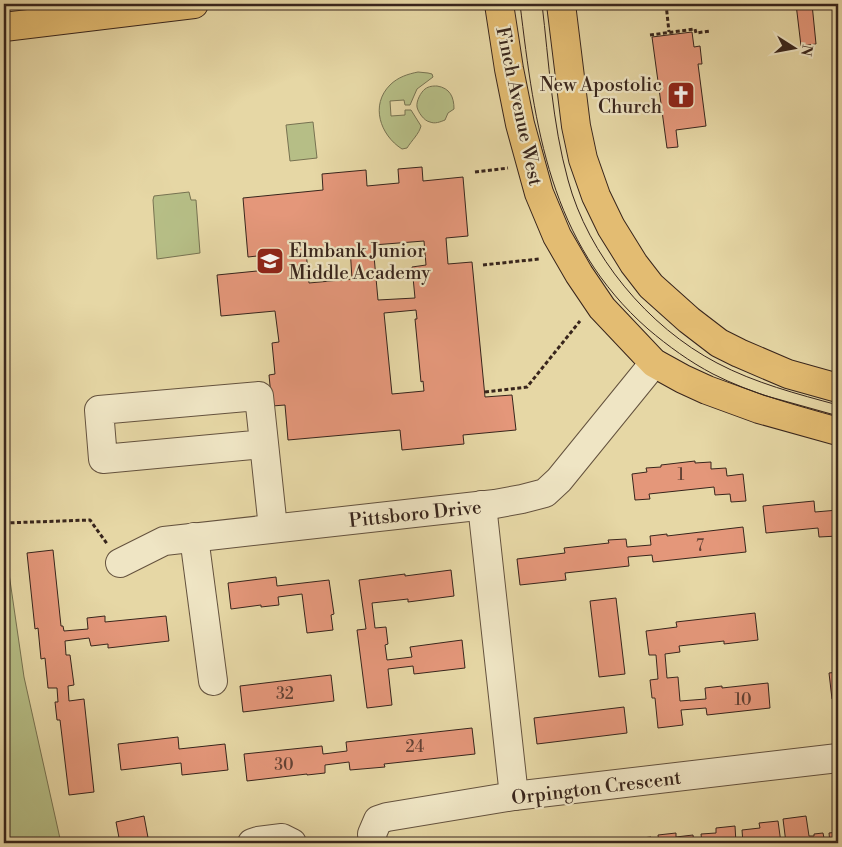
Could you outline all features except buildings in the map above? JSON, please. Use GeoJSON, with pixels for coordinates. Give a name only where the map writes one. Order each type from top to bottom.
{"type":"FeatureCollection","features":[{"type":"Feature","properties":{"kind":"main road"},"geometry":{"type":"LineString","coordinates":[[4,27],[194,4]]}},
{"type":"Feature","properties":{"kind":"main road","name":"Finch Avenue West"},"geometry":{"type":"LineString","coordinates":[[499,4],[509,70],[520,124],[539,193],[557,236],[602,308],[654,363],[683,379],[716,394],[759,409],[838,431]]}},
{"type":"Feature","properties":{"kind":"main road"},"geometry":{"type":"LineString","coordinates":[[561,4],[576,126],[583,159],[596,196],[611,227],[634,264],[651,286],[689,320],[719,343],[739,354],[788,374],[838,388]]}},
{"type":"Feature","properties":{"kind":"street","name":"Pittsboro Drive"},"geometry":{"type":"LineString","coordinates":[[120,563],[164,541],[482,505],[522,499],[545,493],[571,466],[654,363]]}},
{"type":"Feature","properties":{"kind":"street"},"geometry":{"type":"LineString","coordinates":[[264,444],[103,459],[99,410],[259,396],[273,528]]}},
{"type":"Feature","properties":{"kind":"street"},"geometry":{"type":"LineString","coordinates":[[482,505],[514,796]]}},
{"type":"Feature","properties":{"kind":"street"},"geometry":{"type":"LineString","coordinates":[[194,538],[213,681]]}},
{"type":"Feature","properties":{"kind":"street","name":"Orpington Crescent"},"geometry":{"type":"LineString","coordinates":[[373,843],[372,834],[378,820],[387,817],[514,796],[838,758]]}},
{"type":"Feature","properties":{"kind":"street"},"geometry":{"type":"LineString","coordinates":[[252,843],[282,838],[292,843]]}},
{"type":"Feature","properties":{"kind":"path"},"geometry":{"type":"LineString","coordinates":[[666,4],[669,32]]}},
{"type":"Feature","properties":{"kind":"path"},"geometry":{"type":"LineString","coordinates":[[650,35],[695,29],[696,33],[710,31]]}},
{"type":"Feature","properties":{"kind":"path"},"geometry":{"type":"LineString","coordinates":[[475,172],[508,168]]}},
{"type":"Feature","properties":{"kind":"path"},"geometry":{"type":"LineString","coordinates":[[483,266],[539,259]]}},
{"type":"Feature","properties":{"kind":"path"},"geometry":{"type":"LineString","coordinates":[[484,392],[526,387],[580,321]]}},
{"type":"Feature","properties":{"kind":"path"},"geometry":{"type":"LineString","coordinates":[[4,522],[90,520],[120,563]]}},
{"type":"Feature","properties":{"kind":"green space"},"geometry":{"type":"Polygon","coordinates":[[[418,72],[432,74],[433,77],[417,89],[410,105],[405,105],[404,100],[390,101],[391,116],[405,115],[405,110],[411,110],[421,126],[407,148],[402,149],[394,143],[383,128],[379,110],[380,101],[393,82],[403,76],[418,72]]]}},
{"type":"Feature","properties":{"kind":"green space"},"geometry":{"type":"Polygon","coordinates":[[[437,86],[448,91],[453,101],[454,109],[448,113],[445,120],[434,123],[424,118],[417,105],[423,90],[437,86]]]}},
{"type":"Feature","properties":{"kind":"green space"},"geometry":{"type":"Polygon","coordinates":[[[313,122],[317,158],[290,161],[286,125],[313,122]]]}},
{"type":"Feature","properties":{"kind":"green space"},"geometry":{"type":"Polygon","coordinates":[[[189,192],[191,200],[196,200],[200,253],[157,259],[154,196],[189,192]]]}},
{"type":"Feature","properties":{"kind":"green space"},"geometry":{"type":"Polygon","coordinates":[[[4,539],[24,677],[61,843],[4,843],[4,539]]]}},
{"type":"Feature","properties":{"kind":"tram line"},"geometry":{"type":"LineString","coordinates":[[520,4],[532,94],[552,180],[568,220],[588,259],[615,295],[648,329],[671,348],[713,374],[759,393],[838,417]]}},
{"type":"Feature","properties":{"kind":"tram line"},"geometry":{"type":"LineString","coordinates":[[542,4],[558,136],[568,180],[577,208],[590,235],[624,286],[667,330],[717,363],[761,382],[838,405]]}},
{"type":"Feature","properties":{"kind":"place","name":"New Apostolic Church"},"geometry":{"type":"Point","coordinates":[681,95]}},
{"type":"Feature","properties":{"kind":"place","name":"Elmbank Junior Middle Academy"},"geometry":{"type":"Point","coordinates":[270,261]}}]}
